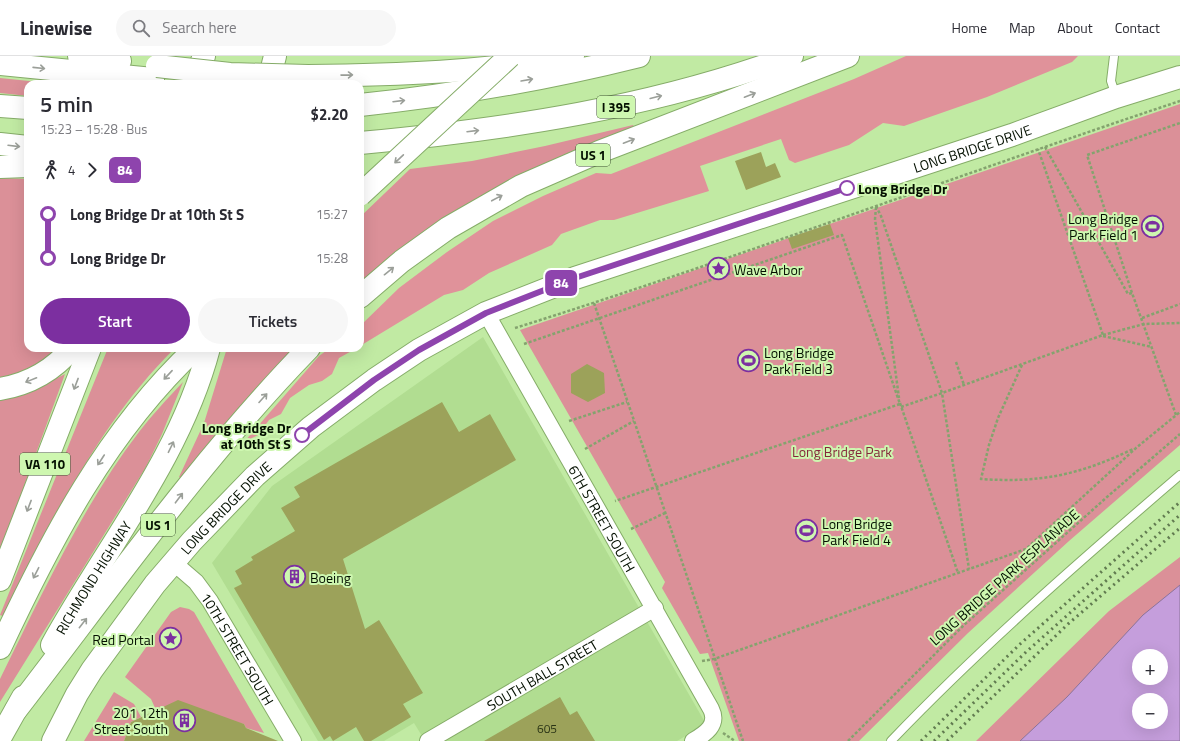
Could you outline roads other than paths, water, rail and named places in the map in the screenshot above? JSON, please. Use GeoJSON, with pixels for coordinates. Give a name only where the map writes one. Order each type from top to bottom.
{"type":"FeatureCollection","features":[{"type":"Feature","properties":{"kind":"main road"},"geometry":{"type":"LineString","coordinates":[[79,56],[198,80]]}},
{"type":"Feature","properties":{"kind":"main road"},"geometry":{"type":"LineString","coordinates":[[195,80],[204,56]]}},
{"type":"Feature","properties":{"kind":"main road"},"geometry":{"type":"LineString","coordinates":[[269,80],[275,56]]}},
{"type":"Feature","properties":{"kind":"main road"},"geometry":{"type":"LineString","coordinates":[[364,191],[510,56]]}},
{"type":"Feature","properties":{"kind":"main road"},"geometry":{"type":"LineString","coordinates":[[0,64],[155,72],[308,76],[473,69],[573,56]]}},
{"type":"Feature","properties":{"kind":"main road"},"geometry":{"type":"LineString","coordinates":[[364,104],[446,94],[528,80],[639,56]]}},
{"type":"Feature","properties":{"kind":"main road","name":"I 395"},"geometry":{"type":"LineString","coordinates":[[364,143],[435,136],[568,117],[690,89],[792,56]]}},
{"type":"Feature","properties":{"kind":"main road","name":"US 1"},"geometry":{"type":"LineString","coordinates":[[364,294],[402,261],[448,228],[520,186],[593,155],[848,56]]}},
{"type":"Feature","properties":{"kind":"main road"},"geometry":{"type":"LineString","coordinates":[[268,80],[308,76]]}},
{"type":"Feature","properties":{"kind":"main road","name":"LONG BRIDGE DRIVE"},"geometry":{"type":"LineString","coordinates":[[53,741],[77,694],[92,670],[155,584],[228,503],[311,427],[374,380],[419,350],[486,313],[582,276],[1180,77]]}},
{"type":"Feature","properties":{"kind":"main road"},"geometry":{"type":"LineString","coordinates":[[0,106],[24,108]]}},
{"type":"Feature","properties":{"kind":"main road"},"geometry":{"type":"LineString","coordinates":[[0,144],[24,147]]}},
{"type":"Feature","properties":{"kind":"main road"},"geometry":{"type":"LineString","coordinates":[[0,167],[24,166]]}},
{"type":"Feature","properties":{"kind":"main road"},"geometry":{"type":"LineString","coordinates":[[0,389],[14,386],[41,376],[63,359],[69,352]]}},
{"type":"Feature","properties":{"kind":"main road","name":"VA 110"},"geometry":{"type":"LineString","coordinates":[[0,580],[88,352]]}},
{"type":"Feature","properties":{"kind":"main road"},"geometry":{"type":"LineString","coordinates":[[0,648],[64,521],[123,428],[157,387],[192,352]]}},
{"type":"Feature","properties":{"kind":"main road","name":"RICHMOND HIGHWAY"},"geometry":{"type":"LineString","coordinates":[[0,738],[78,600],[142,499],[168,454],[190,404],[208,352]]}},
{"type":"Feature","properties":{"kind":"main road","name":"US 1"},"geometry":{"type":"LineString","coordinates":[[16,710],[195,476],[231,433],[305,352]]}},
{"type":"Feature","properties":{"kind":"street","name":"6TH STREET SOUTH"},"geometry":{"type":"LineString","coordinates":[[486,313],[655,608],[711,709],[714,717],[715,728],[693,741]]}},
{"type":"Feature","properties":{"kind":"street","name":"10TH STREET SOUTH"},"geometry":{"type":"LineString","coordinates":[[174,563],[191,577],[210,601],[293,741]]}},
{"type":"Feature","properties":{"kind":"street","name":"SOUTH BALL STREET"},"geometry":{"type":"LineString","coordinates":[[428,741],[655,608]]}},
{"type":"Feature","properties":{"kind":"lane"},"geometry":{"type":"LineString","coordinates":[[1114,56],[1111,81],[1116,98]]}},
{"type":"Feature","properties":{"kind":"lane"},"geometry":{"type":"LineString","coordinates":[[891,741],[920,710],[1033,606],[1180,475]]}},
{"type":"Feature","properties":{"kind":"railway"},"geometry":{"type":"LineString","coordinates":[[921,741],[1019,645],[1180,502]]}},
{"type":"Feature","properties":{"kind":"railway"},"geometry":{"type":"LineString","coordinates":[[934,741],[1026,652],[1180,515]]}},
{"type":"Feature","properties":{"kind":"railway"},"geometry":{"type":"LineString","coordinates":[[947,741],[1068,624],[1180,528]]}},
{"type":"Feature","properties":{"kind":"place","name":"Long Bridge Dr"},"geometry":{"type":"Point","coordinates":[847,188]}},
{"type":"Feature","properties":{"kind":"place","name":"Long Bridge Park Field 1"},"geometry":{"type":"Point","coordinates":[1153,226]}},
{"type":"Feature","properties":{"kind":"place","name":"Wave Arbor"},"geometry":{"type":"Point","coordinates":[718,269]}},
{"type":"Feature","properties":{"kind":"place","name":"Long Bridge Park Field 3"},"geometry":{"type":"Point","coordinates":[749,360]}},
{"type":"Feature","properties":{"kind":"place","name":"Long Bridge Dr at 10th St S"},"geometry":{"type":"Point","coordinates":[302,435]}},
{"type":"Feature","properties":{"kind":"place","name":"Long Bridge Park Field 4"},"geometry":{"type":"Point","coordinates":[807,531]}},
{"type":"Feature","properties":{"kind":"place","name":"Boeing"},"geometry":{"type":"Point","coordinates":[294,577]}},
{"type":"Feature","properties":{"kind":"place","name":"Red Portal"},"geometry":{"type":"Point","coordinates":[170,639]}},
{"type":"Feature","properties":{"kind":"place","name":"201 12th Street South"},"geometry":{"type":"Point","coordinates":[184,720]}},
{"type":"Feature","properties":{"kind":"park label","name":"Long Bridge Park"},"geometry":{"type":"Point","coordinates":[842,451]}}]}
